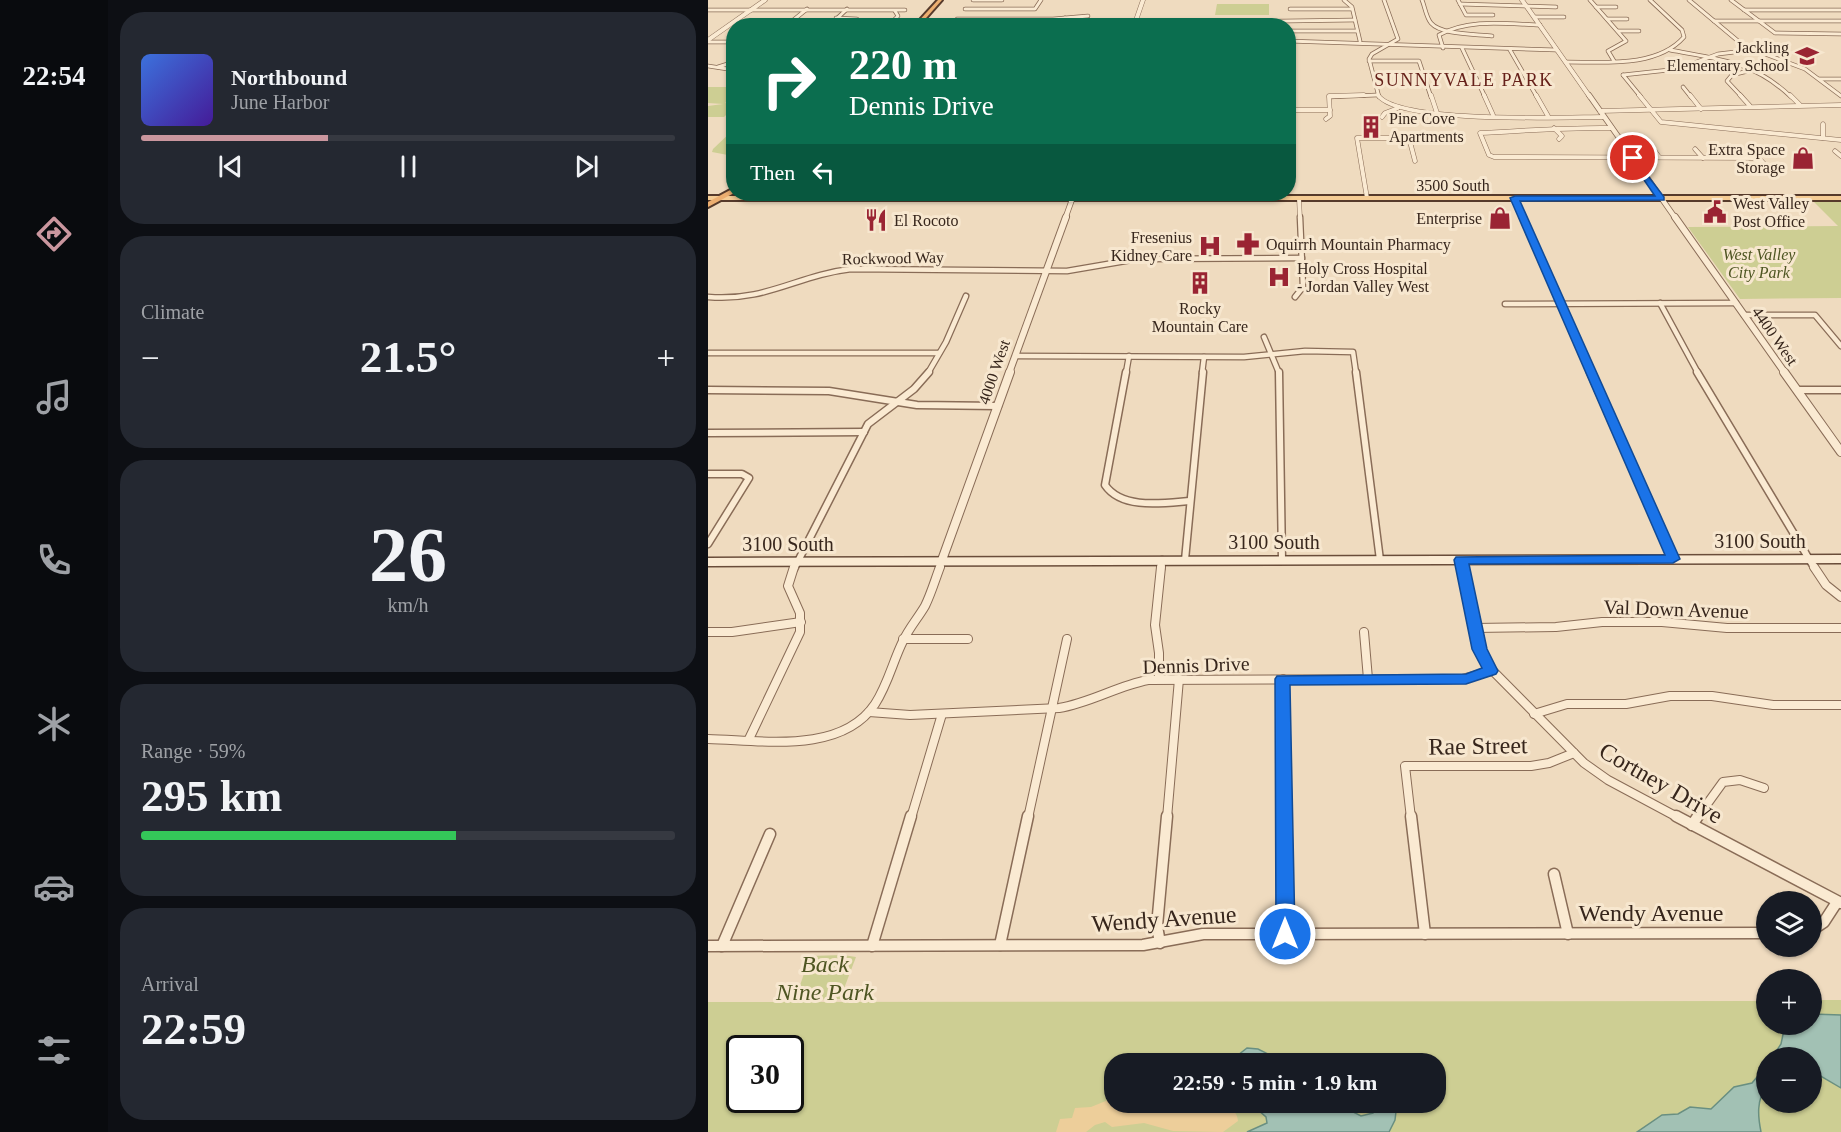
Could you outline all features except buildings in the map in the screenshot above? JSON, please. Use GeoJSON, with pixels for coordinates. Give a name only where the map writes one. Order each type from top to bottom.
{"type":"FeatureCollection","features":[{"type":"Feature","properties":{"kind":"highway"},"geometry":{"type":"LineString","coordinates":[[923,18],[940,0]]}},
{"type":"Feature","properties":{"kind":"highway"},"geometry":{"type":"LineString","coordinates":[[938,12],[944,6]]}},
{"type":"Feature","properties":{"kind":"highway"},"geometry":{"type":"LineString","coordinates":[[708,197],[726,187]]}},
{"type":"Feature","properties":{"kind":"highway"},"geometry":{"type":"LineString","coordinates":[[708,205],[720,198]]}},
{"type":"Feature","properties":{"kind":"main road","name":"3500 South"},"geometry":{"type":"LineString","coordinates":[[708,197],[726,196]]}},
{"type":"Feature","properties":{"kind":"main road","name":"3500 South"},"geometry":{"type":"LineString","coordinates":[[1296,198],[1841,198]]}},
{"type":"Feature","properties":{"kind":"main road","name":"3100 South"},"geometry":{"type":"LineString","coordinates":[[708,562],[1841,559]]}},
{"type":"Feature","properties":{"kind":"street"},"geometry":{"type":"LineString","coordinates":[[739,18],[765,0]]}},
{"type":"Feature","properties":{"kind":"street"},"geometry":{"type":"LineString","coordinates":[[973,0],[1002,0]]}},
{"type":"Feature","properties":{"kind":"street"},"geometry":{"type":"LineString","coordinates":[[989,18],[1002,0]]}},
{"type":"Feature","properties":{"kind":"street"},"geometry":{"type":"LineString","coordinates":[[965,9],[1035,9],[1041,0]]}},
{"type":"Feature","properties":{"kind":"street"},"geometry":{"type":"LineString","coordinates":[[1137,18],[1143,0]]}},
{"type":"Feature","properties":{"kind":"street"},"geometry":{"type":"LineString","coordinates":[[1344,0],[1350,4],[1352,9],[1360,41]]}},
{"type":"Feature","properties":{"kind":"street"},"geometry":{"type":"LineString","coordinates":[[1384,0],[1398,39],[1372,54],[1370,61],[1377,95],[1384,102],[1398,108],[1437,113],[1604,117]]}},
{"type":"Feature","properties":{"kind":"street"},"geometry":{"type":"LineString","coordinates":[[1422,0],[1433,24],[1492,36]]}},
{"type":"Feature","properties":{"kind":"street"},"geometry":{"type":"LineString","coordinates":[[1458,0],[1466,15],[1493,15]]}},
{"type":"Feature","properties":{"kind":"street","name":"4400 West"},"geometry":{"type":"LineString","coordinates":[[1522,0],[1841,452]]}},
{"type":"Feature","properties":{"kind":"street"},"geometry":{"type":"LineString","coordinates":[[1590,0],[1626,41],[1608,51],[1614,61]]}},
{"type":"Feature","properties":{"kind":"street"},"geometry":{"type":"LineString","coordinates":[[1566,62],[1614,61],[1647,57],[1670,50],[1680,44],[1683,34],[1650,0]]}},
{"type":"Feature","properties":{"kind":"street"},"geometry":{"type":"LineString","coordinates":[[1689,0],[1739,42],[1752,50],[1801,67],[1841,96]]}},
{"type":"Feature","properties":{"kind":"street"},"geometry":{"type":"LineString","coordinates":[[1731,0],[1775,33],[1841,34]]}},
{"type":"Feature","properties":{"kind":"street"},"geometry":{"type":"LineString","coordinates":[[1460,4],[1556,7]]}},
{"type":"Feature","properties":{"kind":"street"},"geometry":{"type":"LineString","coordinates":[[1596,7],[1616,7]]}},
{"type":"Feature","properties":{"kind":"street"},"geometry":{"type":"LineString","coordinates":[[1780,7],[1785,10]]}},
{"type":"Feature","properties":{"kind":"street"},"geometry":{"type":"LineString","coordinates":[[1826,7],[1831,10]]}},
{"type":"Feature","properties":{"kind":"street"},"geometry":{"type":"LineString","coordinates":[[796,18],[807,9]]}},
{"type":"Feature","properties":{"kind":"street"},"geometry":{"type":"LineString","coordinates":[[836,18],[847,9]]}},
{"type":"Feature","properties":{"kind":"street"},"geometry":{"type":"LineString","coordinates":[[1290,9],[1352,9]]}},
{"type":"Feature","properties":{"kind":"street"},"geometry":{"type":"LineString","coordinates":[[708,10],[905,10]]}},
{"type":"Feature","properties":{"kind":"street"},"geometry":{"type":"LineString","coordinates":[[1744,10],[1841,10]]}},
{"type":"Feature","properties":{"kind":"street"},"geometry":{"type":"LineString","coordinates":[[895,11],[898,16],[896,18]]}},
{"type":"Feature","properties":{"kind":"street"},"geometry":{"type":"LineString","coordinates":[[1065,18],[1088,16]]}},
{"type":"Feature","properties":{"kind":"street"},"geometry":{"type":"LineString","coordinates":[[1534,17],[1564,17]]}},
{"type":"Feature","properties":{"kind":"street"},"geometry":{"type":"LineString","coordinates":[[836,18],[856,18]]}},
{"type":"Feature","properties":{"kind":"street"},"geometry":{"type":"LineString","coordinates":[[1607,19],[1627,19]]}},
{"type":"Feature","properties":{"kind":"street"},"geometry":{"type":"LineString","coordinates":[[1296,20],[1355,20]]}},
{"type":"Feature","properties":{"kind":"street"},"geometry":{"type":"LineString","coordinates":[[1714,21],[1841,21]]}},
{"type":"Feature","properties":{"kind":"street"},"geometry":{"type":"LineString","coordinates":[[1443,48],[1439,36],[1449,29],[1473,26],[1540,25]]}},
{"type":"Feature","properties":{"kind":"street"},"geometry":{"type":"LineString","coordinates":[[708,41],[726,28]]}},
{"type":"Feature","properties":{"kind":"street"},"geometry":{"type":"LineString","coordinates":[[1296,31],[1357,31]]}},
{"type":"Feature","properties":{"kind":"street"},"geometry":{"type":"LineString","coordinates":[[1618,31],[1639,31]]}},
{"type":"Feature","properties":{"kind":"street"},"geometry":{"type":"LineString","coordinates":[[708,41],[726,42]]}},
{"type":"Feature","properties":{"kind":"street"},"geometry":{"type":"LineString","coordinates":[[1296,41],[1360,41],[1443,48],[1557,50]]}},
{"type":"Feature","properties":{"kind":"street"},"geometry":{"type":"LineString","coordinates":[[1462,48],[1493,115]]}},
{"type":"Feature","properties":{"kind":"street"},"geometry":{"type":"LineString","coordinates":[[1510,50],[1548,116]]}},
{"type":"Feature","properties":{"kind":"street"},"geometry":{"type":"LineString","coordinates":[[1670,50],[1754,69],[1768,77],[1800,105]]}},
{"type":"Feature","properties":{"kind":"street"},"geometry":{"type":"LineString","coordinates":[[1623,75],[1678,69],[1724,53],[1752,50]]}},
{"type":"Feature","properties":{"kind":"street"},"geometry":{"type":"LineString","coordinates":[[1370,61],[1419,61],[1437,113]]}},
{"type":"Feature","properties":{"kind":"street"},"geometry":{"type":"LineString","coordinates":[[718,67],[726,64]]}},
{"type":"Feature","properties":{"kind":"street"},"geometry":{"type":"LineString","coordinates":[[708,66],[726,68]]}},
{"type":"Feature","properties":{"kind":"street"},"geometry":{"type":"LineString","coordinates":[[1750,106],[1727,81],[1736,73],[1754,69]]}},
{"type":"Feature","properties":{"kind":"street"},"geometry":{"type":"LineString","coordinates":[[1623,75],[1661,122],[1841,140]]}},
{"type":"Feature","properties":{"kind":"street"},"geometry":{"type":"LineString","coordinates":[[1819,79],[1841,79]]}},
{"type":"Feature","properties":{"kind":"street"},"geometry":{"type":"LineString","coordinates":[[1683,87],[1701,109]]}},
{"type":"Feature","properties":{"kind":"street"},"geometry":{"type":"LineString","coordinates":[[1326,119],[1330,116],[1330,96],[1377,95]]}},
{"type":"Feature","properties":{"kind":"street"},"geometry":{"type":"LineString","coordinates":[[1600,111],[1841,105]]}},
{"type":"Feature","properties":{"kind":"street"},"geometry":{"type":"LineString","coordinates":[[1382,117],[1385,113],[1398,108]]}},
{"type":"Feature","properties":{"kind":"street"},"geometry":{"type":"LineString","coordinates":[[1296,110],[1330,110]]}},
{"type":"Feature","properties":{"kind":"street"},"geometry":{"type":"LineString","coordinates":[[1823,124],[1823,138]]}},
{"type":"Feature","properties":{"kind":"street"},"geometry":{"type":"LineString","coordinates":[[1771,132],[1772,125]]}},
{"type":"Feature","properties":{"kind":"street"},"geometry":{"type":"LineString","coordinates":[[1554,128],[1562,136],[1559,139]]}},
{"type":"Feature","properties":{"kind":"street"},"geometry":{"type":"LineString","coordinates":[[1612,128],[1554,128],[1538,131],[1480,133],[1489,155],[1494,157],[1759,158]]}},
{"type":"Feature","properties":{"kind":"street"},"geometry":{"type":"LineString","coordinates":[[1508,131],[1510,140]]}},
{"type":"Feature","properties":{"kind":"street"},"geometry":{"type":"LineString","coordinates":[[1367,198],[1357,138],[1408,138],[1415,161]]}},
{"type":"Feature","properties":{"kind":"street"},"geometry":{"type":"LineString","coordinates":[[1653,149],[1659,157]]}},
{"type":"Feature","properties":{"kind":"street"},"geometry":{"type":"LineString","coordinates":[[1695,149],[1703,158]]}},
{"type":"Feature","properties":{"kind":"street"},"geometry":{"type":"LineString","coordinates":[[1750,149],[1769,169]]}},
{"type":"Feature","properties":{"kind":"street"},"geometry":{"type":"LineString","coordinates":[[1835,150],[1841,156]]}},
{"type":"Feature","properties":{"kind":"street"},"geometry":{"type":"LineString","coordinates":[[1294,297],[1303,289],[1299,198]]}},
{"type":"Feature","properties":{"kind":"street"},"geometry":{"type":"LineString","coordinates":[[1515,198],[1673,559]]}},
{"type":"Feature","properties":{"kind":"street","name":"4000 West"},"geometry":{"type":"LineString","coordinates":[[942,560],[1072,201]]}},
{"type":"Feature","properties":{"kind":"street","name":"Rockwood Way"},"geometry":{"type":"LineString","coordinates":[[708,297],[756,295],[783,288],[818,274],[851,268],[1077,270],[1140,259],[1302,258]]}},
{"type":"Feature","properties":{"kind":"street"},"geometry":{"type":"LineString","coordinates":[[749,739],[796,643],[801,622],[799,609],[788,586],[796,562],[864,432],[874,418],[926,377],[966,296]]}},
{"type":"Feature","properties":{"kind":"street"},"geometry":{"type":"LineString","coordinates":[[1660,303],[1685,351],[1809,559],[1826,585],[1841,597]]}},
{"type":"Feature","properties":{"kind":"street"},"geometry":{"type":"LineString","coordinates":[[1504,304],[1736,303]]}},
{"type":"Feature","properties":{"kind":"street"},"geometry":{"type":"LineString","coordinates":[[1744,315],[1815,315],[1841,346]]}},
{"type":"Feature","properties":{"kind":"street"},"geometry":{"type":"LineString","coordinates":[[1264,337],[1271,354],[1278,363],[1280,375],[1282,560]]}},
{"type":"Feature","properties":{"kind":"street"},"geometry":{"type":"LineString","coordinates":[[1016,356],[1244,357],[1305,351],[1353,352],[1380,560]]}},
{"type":"Feature","properties":{"kind":"street"},"geometry":{"type":"LineString","coordinates":[[708,353],[939,353]]}},
{"type":"Feature","properties":{"kind":"street"},"geometry":{"type":"LineString","coordinates":[[1129,356],[1104,481],[1106,488],[1115,496],[1126,500],[1190,501]]}},
{"type":"Feature","properties":{"kind":"street"},"geometry":{"type":"LineString","coordinates":[[1185,560],[1204,357]]}},
{"type":"Feature","properties":{"kind":"street"},"geometry":{"type":"LineString","coordinates":[[708,390],[829,391],[932,406],[998,406]]}},
{"type":"Feature","properties":{"kind":"street"},"geometry":{"type":"LineString","coordinates":[[1797,390],[1841,390]]}},
{"type":"Feature","properties":{"kind":"street"},"geometry":{"type":"LineString","coordinates":[[708,433],[864,432]]}},
{"type":"Feature","properties":{"kind":"street"},"geometry":{"type":"LineString","coordinates":[[708,474],[748,476],[749,479],[708,544]]}},
{"type":"Feature","properties":{"kind":"street"},"geometry":{"type":"LineString","coordinates":[[708,739],[821,738],[847,729],[869,712],[885,685],[903,639],[927,600],[942,560]]}},
{"type":"Feature","properties":{"kind":"street"},"geometry":{"type":"LineString","coordinates":[[1158,680],[1159,653],[1155,629],[1162,560]]}},
{"type":"Feature","properties":{"kind":"street","name":"Cortney Drive"},"geometry":{"type":"LineString","coordinates":[[1461,560],[1482,656],[1491,671],[1574,753],[1608,780],[1839,902]]}},
{"type":"Feature","properties":{"kind":"street"},"geometry":{"type":"LineString","coordinates":[[708,632],[743,631],[801,622]]}},
{"type":"Feature","properties":{"kind":"street","name":"Val Down Avenue"},"geometry":{"type":"LineString","coordinates":[[1475,627],[1556,627],[1602,622],[1662,622],[1727,628],[1841,628]]}},
{"type":"Feature","properties":{"kind":"street"},"geometry":{"type":"LineString","coordinates":[[1364,632],[1368,679]]}},
{"type":"Feature","properties":{"kind":"street"},"geometry":{"type":"LineString","coordinates":[[903,639],[968,639]]}},
{"type":"Feature","properties":{"kind":"street"},"geometry":{"type":"LineString","coordinates":[[1000,945],[1066,639]]}},
{"type":"Feature","properties":{"kind":"street","name":"Dennis Drive"},"geometry":{"type":"LineString","coordinates":[[869,712],[898,717],[1051,709],[1082,703],[1128,684],[1158,680],[1466,679],[1491,671]]}},
{"type":"Feature","properties":{"kind":"street"},"geometry":{"type":"LineString","coordinates":[[1160,943],[1157,926],[1179,679]]}},
{"type":"Feature","properties":{"kind":"street"},"geometry":{"type":"LineString","coordinates":[[1283,679],[1285,934]]}},
{"type":"Feature","properties":{"kind":"street"},"geometry":{"type":"LineString","coordinates":[[1534,714],[1567,704],[1626,704],[1670,696],[1720,697],[1773,705],[1841,705]]}},
{"type":"Feature","properties":{"kind":"street"},"geometry":{"type":"LineString","coordinates":[[872,946],[942,714]]}},
{"type":"Feature","properties":{"kind":"street","name":"Rae Street"},"geometry":{"type":"LineString","coordinates":[[1425,934],[1405,766],[1532,766],[1550,764],[1574,753]]}},
{"type":"Feature","properties":{"kind":"street"},"geometry":{"type":"LineString","coordinates":[[1692,825],[1723,782],[1740,780],[1764,788]]}},
{"type":"Feature","properties":{"kind":"street"},"geometry":{"type":"LineString","coordinates":[[722,946],[770,834]]}},
{"type":"Feature","properties":{"kind":"street"},"geometry":{"type":"LineString","coordinates":[[1554,874],[1568,934]]}},
{"type":"Feature","properties":{"kind":"street"},"geometry":{"type":"LineString","coordinates":[[1822,923],[1839,902]]}},
{"type":"Feature","properties":{"kind":"street","name":"Wendy Avenue"},"geometry":{"type":"LineString","coordinates":[[708,946],[1143,945],[1203,934],[1756,933]]}},
{"type":"Feature","properties":{"kind":"green space"},"geometry":{"type":"Polygon","coordinates":[[[1217,4],[1269,4],[1269,15],[1215,15],[1217,4]]]}},
{"type":"Feature","properties":{"kind":"green space"},"geometry":{"type":"Polygon","coordinates":[[[708,87],[726,87],[726,115],[724,117],[708,117],[708,106],[723,104],[708,103],[708,87]]]}},
{"type":"Feature","properties":{"kind":"green space"},"geometry":{"type":"Polygon","coordinates":[[[726,137],[726,155],[712,152],[726,137]]]}},
{"type":"Feature","properties":{"kind":"green space","name":"West Valley City Park"},"geometry":{"type":"Polygon","coordinates":[[[1813,201],[1841,201],[1841,298],[1740,299],[1688,227],[1838,226],[1813,201]]]}},
{"type":"Feature","properties":{"kind":"green space","name":"Back Nine Park"},"geometry":{"type":"Polygon","coordinates":[[[810,956],[856,957],[840,999],[795,1000],[810,956]]]}},
{"type":"Feature","properties":{"kind":"green space"},"geometry":{"type":"Polygon","coordinates":[[[1822,1000],[1841,1000],[1841,1132],[708,1132],[708,1002],[1756,1001],[1756,1035],[1822,1035],[1822,1000]]]}},
{"type":"Feature","properties":{"kind":"sand"},"geometry":{"type":"Polygon","coordinates":[[[1104,1102],[1104,1113],[1236,1113],[1238,1121],[1223,1132],[1173,1131],[1144,1123],[1112,1127],[1105,1122],[1095,1125],[1086,1132],[1056,1132],[1060,1119],[1072,1118],[1075,1108],[1091,1107],[1104,1102]]]}},
{"type":"Feature","properties":{"kind":"shaded area"},"geometry":{"type":"Polygon","coordinates":[[[1822,1014],[1841,1015],[1841,1088],[1822,1077],[1822,1047],[1779,1047],[1783,1035],[1822,1035],[1822,1014]]]}},
{"type":"Feature","properties":{"kind":"shaded area"},"geometry":{"type":"Polygon","coordinates":[[[1247,1048],[1258,1049],[1266,1053],[1241,1053],[1247,1048]]]}},
{"type":"Feature","properties":{"kind":"shaded area"},"geometry":{"type":"Polygon","coordinates":[[[1756,1078],[1756,1113],[1759,1113],[1761,1132],[1637,1132],[1662,1115],[1678,1114],[1690,1107],[1711,1109],[1734,1087],[1752,1083],[1756,1078]]]}},
{"type":"Feature","properties":{"kind":"shaded area"},"geometry":{"type":"Polygon","coordinates":[[[1261,1113],[1355,1113],[1361,1116],[1373,1113],[1396,1113],[1389,1132],[1247,1132],[1267,1123],[1266,1117],[1261,1113]]]}},
{"type":"Feature","properties":{"kind":"place","name":"Jackling Elementary School"},"geometry":{"type":"Point","coordinates":[1807,56]}},
{"type":"Feature","properties":{"kind":"place","name":"Pine Cove Apartments"},"geometry":{"type":"Point","coordinates":[1371,127]}},
{"type":"Feature","properties":{"kind":"place","name":"Extra Space Storage"},"geometry":{"type":"Point","coordinates":[1803,158]}},
{"type":"Feature","properties":{"kind":"place","name":"West Valley Post Office"},"geometry":{"type":"Point","coordinates":[1715,212]}},
{"type":"Feature","properties":{"kind":"place","name":"Enterprise"},"geometry":{"type":"Point","coordinates":[1500,218]}},
{"type":"Feature","properties":{"kind":"place","name":"El Rocoto"},"geometry":{"type":"Point","coordinates":[876,220]}},
{"type":"Feature","properties":{"kind":"place","name":"Oquirrh Mountain Pharmacy"},"geometry":{"type":"Point","coordinates":[1248,244]}},
{"type":"Feature","properties":{"kind":"place","name":"Fresenius Kidney Care"},"geometry":{"type":"Point","coordinates":[1210,246]}},
{"type":"Feature","properties":{"kind":"place","name":"Holy Cross Hospital - Jordan Valley West"},"geometry":{"type":"Point","coordinates":[1279,277]}},
{"type":"Feature","properties":{"kind":"place","name":"Rocky Mountain Care"},"geometry":{"type":"Point","coordinates":[1200,283]}},
{"type":"Feature","properties":{"kind":"district","name":"SUNNYVALE PARK"},"geometry":{"type":"Point","coordinates":[1464,80]}},
{"type":"Feature","properties":{"kind":"route"},"geometry":{"type":"LineString","coordinates":[[1285,934],[1283,679],[1466,679],[1491,671],[1479,649],[1461,560],[1673,559],[1515,198],[1661,198],[1633,158]]}}]}
